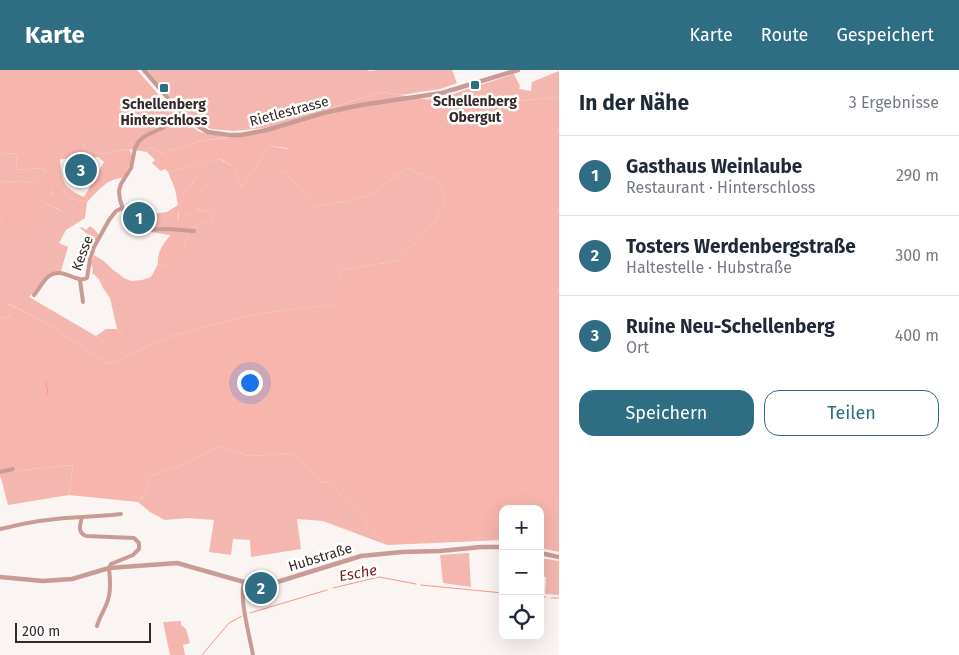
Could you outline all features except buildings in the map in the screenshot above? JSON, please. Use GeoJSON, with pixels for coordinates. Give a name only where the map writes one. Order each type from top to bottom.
{"type":"FeatureCollection","features":[{"type":"Feature","properties":{"kind":"street","name":"Rietlestrasse"},"geometry":{"type":"LineString","coordinates":[[144,70],[191,122],[208,132],[229,135],[241,135],[267,130],[335,110],[442,93],[518,70]]}},
{"type":"Feature","properties":{"kind":"street"},"geometry":{"type":"LineString","coordinates":[[498,70],[500,76]]}},
{"type":"Feature","properties":{"kind":"street"},"geometry":{"type":"LineString","coordinates":[[180,112],[164,127],[139,141],[135,148],[131,168],[121,184],[119,191],[120,200],[130,227],[136,230],[168,229],[194,231]]}},
{"type":"Feature","properties":{"kind":"street","name":"Kesse"},"geometry":{"type":"LineString","coordinates":[[34,295],[50,276],[54,274],[62,273],[80,280],[88,278],[91,254],[109,220],[116,211],[122,208]]}},
{"type":"Feature","properties":{"kind":"street","name":"Kesse"},"geometry":{"type":"LineString","coordinates":[[80,280],[82,302]]}},
{"type":"Feature","properties":{"kind":"street"},"geometry":{"type":"LineString","coordinates":[[0,472],[13,469]]}},
{"type":"Feature","properties":{"kind":"street"},"geometry":{"type":"LineString","coordinates":[[0,530],[41,520],[121,514]]}},
{"type":"Feature","properties":{"kind":"street"},"geometry":{"type":"LineString","coordinates":[[82,517],[80,530],[86,536],[134,538],[138,543],[138,549],[133,555],[111,564],[109,568],[110,595],[96,626]]}},
{"type":"Feature","properties":{"kind":"street","name":"Hubstraße"},"geometry":{"type":"LineString","coordinates":[[0,577],[43,581],[72,579],[109,568],[177,563],[258,586],[274,584],[361,556],[440,551],[481,546],[499,547]]}},
{"type":"Feature","properties":{"kind":"street"},"geometry":{"type":"LineString","coordinates":[[544,554],[559,557]]}},
{"type":"Feature","properties":{"kind":"street"},"geometry":{"type":"LineString","coordinates":[[244,582],[242,589],[243,600],[253,655]]}},
{"type":"Feature","properties":{"kind":"shaded area"},"geometry":{"type":"Polygon","coordinates":[[[0,70],[137,70],[158,94],[159,109],[141,136],[83,143],[86,150],[103,154],[129,149],[132,155],[131,163],[123,178],[112,180],[87,202],[72,199],[61,188],[52,188],[51,196],[60,201],[63,211],[46,204],[33,222],[14,234],[0,220],[0,182],[20,181],[33,183],[45,174],[46,168],[16,170],[17,154],[0,153],[0,70]],[[98,157],[83,160],[82,158],[60,159],[64,182],[71,190],[84,197],[104,162],[98,157]]]}},
{"type":"Feature","properties":{"kind":"shaded area"},"geometry":{"type":"Polygon","coordinates":[[[147,70],[452,70],[457,83],[440,89],[401,95],[382,92],[266,128],[233,131],[211,129],[194,120],[181,109],[147,70]]]}},
{"type":"Feature","properties":{"kind":"shaded area"},"geometry":{"type":"Polygon","coordinates":[[[559,71],[559,97],[489,104],[449,103],[426,99],[450,95],[514,74],[520,86],[519,89],[531,91],[532,82],[559,71]]]}},
{"type":"Feature","properties":{"kind":"shaded area"},"geometry":{"type":"Polygon","coordinates":[[[382,92],[449,103],[489,104],[559,97],[559,552],[544,549],[544,505],[499,505],[499,540],[387,545],[329,482],[322,483],[292,453],[249,456],[219,446],[190,462],[149,477],[146,494],[138,502],[69,495],[73,465],[0,472],[0,319],[11,316],[6,303],[39,319],[108,364],[174,335],[251,315],[334,304],[341,270],[398,261],[434,223],[446,199],[437,179],[414,172],[413,169],[404,170],[369,196],[315,207],[285,171],[260,181],[288,148],[269,146],[241,188],[234,167],[221,159],[168,172],[165,169],[161,171],[152,163],[155,160],[147,152],[149,147],[161,153],[201,141],[244,135],[382,92]]]}},
{"type":"Feature","properties":{"kind":"shaded area"},"geometry":{"type":"Polygon","coordinates":[[[158,94],[181,119],[200,132],[227,137],[201,141],[161,153],[149,147],[147,152],[129,149],[103,154],[86,150],[83,142],[108,140],[159,109],[158,94]]]}},
{"type":"Feature","properties":{"kind":"shaded area"},"geometry":{"type":"Polygon","coordinates":[[[269,146],[289,149],[261,180],[285,171],[315,207],[369,196],[404,170],[413,169],[414,172],[437,179],[446,199],[434,223],[398,261],[341,270],[335,304],[251,315],[174,335],[108,364],[39,319],[7,303],[11,316],[0,319],[0,220],[5,226],[37,217],[46,204],[62,211],[60,202],[51,197],[52,188],[61,188],[72,199],[87,202],[85,218],[66,230],[59,243],[68,247],[61,271],[55,271],[47,276],[29,297],[96,336],[106,344],[125,338],[117,329],[110,298],[99,279],[92,273],[91,263],[94,255],[124,278],[131,281],[151,277],[158,264],[165,267],[184,245],[190,228],[214,219],[210,212],[197,209],[188,215],[184,214],[207,186],[203,177],[195,178],[191,187],[183,194],[185,197],[179,209],[177,226],[170,235],[151,232],[151,214],[167,212],[178,205],[175,189],[168,172],[220,159],[234,167],[241,188],[269,146]]]}},
{"type":"Feature","properties":{"kind":"shaded area"},"geometry":{"type":"Polygon","coordinates":[[[0,153],[17,154],[16,170],[46,168],[45,174],[33,183],[20,181],[0,182],[0,153]]]}},
{"type":"Feature","properties":{"kind":"shaded area"},"geometry":{"type":"Polygon","coordinates":[[[203,176],[207,186],[185,214],[188,215],[196,209],[210,212],[214,219],[190,228],[176,261],[165,267],[158,264],[161,249],[177,223],[179,215],[178,205],[184,197],[183,194],[191,187],[195,178],[203,176]]]}},
{"type":"Feature","properties":{"kind":"shaded area"},"geometry":{"type":"Polygon","coordinates":[[[90,226],[100,234],[97,240],[80,228],[82,227],[86,230],[90,226]]]}},
{"type":"Feature","properties":{"kind":"shaded area"},"geometry":{"type":"Polygon","coordinates":[[[106,329],[117,329],[125,338],[121,345],[106,344],[96,336],[106,329]]]}},
{"type":"Feature","properties":{"kind":"shaded area"},"geometry":{"type":"Polygon","coordinates":[[[219,446],[249,456],[292,453],[322,483],[329,482],[387,545],[323,521],[297,519],[301,549],[251,557],[250,540],[233,539],[231,555],[209,552],[214,520],[188,518],[165,520],[150,512],[138,502],[146,494],[149,477],[190,462],[219,446]]]}},
{"type":"Feature","properties":{"kind":"shaded area"},"geometry":{"type":"Polygon","coordinates":[[[73,465],[69,495],[8,505],[0,472],[73,465]]]}},
{"type":"Feature","properties":{"kind":"shaded area"},"geometry":{"type":"Polygon","coordinates":[[[469,553],[471,587],[443,583],[440,555],[469,553]]]}},
{"type":"Feature","properties":{"kind":"shaded area"},"geometry":{"type":"Polygon","coordinates":[[[544,559],[559,561],[559,595],[545,594],[546,577],[544,577],[544,559]]]}},
{"type":"Feature","properties":{"kind":"shaded area"},"geometry":{"type":"Polygon","coordinates":[[[181,621],[181,625],[186,629],[190,643],[183,645],[185,655],[170,655],[163,622],[181,621]]]}},
{"type":"Feature","properties":{"kind":"waterway"},"geometry":{"type":"LineString","coordinates":[[46,382],[48,394]]}},
{"type":"Feature","properties":{"kind":"waterway","name":"Esche"},"geometry":{"type":"LineString","coordinates":[[333,588],[379,577],[416,584]]}},
{"type":"Feature","properties":{"kind":"waterway","name":"Esche"},"geometry":{"type":"LineString","coordinates":[[421,585],[499,593]]}},
{"type":"Feature","properties":{"kind":"waterway","name":"Esche"},"geometry":{"type":"LineString","coordinates":[[250,613],[327,590]]}},
{"type":"Feature","properties":{"kind":"waterway","name":"Esche"},"geometry":{"type":"LineString","coordinates":[[551,598],[559,598]]}},
{"type":"Feature","properties":{"kind":"waterway","name":"Esche"},"geometry":{"type":"LineString","coordinates":[[202,655],[229,623],[242,616]]}},
{"type":"Feature","properties":{"kind":"place","name":"Schellenberg Obergut"},"geometry":{"type":"Point","coordinates":[475,85]}},
{"type":"Feature","properties":{"kind":"place","name":"Schellenberg Hinterschloss"},"geometry":{"type":"Point","coordinates":[164,88]}},
{"type":"Feature","properties":{"kind":"place","name":"Ruine Neu-Schellenberg"},"geometry":{"type":"Point","coordinates":[81,170]}},
{"type":"Feature","properties":{"kind":"place","name":"Gasthaus Weinlaube"},"geometry":{"type":"Point","coordinates":[139,218]}},
{"type":"Feature","properties":{"kind":"place","name":"Tosters Werdenbergstraße"},"geometry":{"type":"Point","coordinates":[261,588]}}]}
